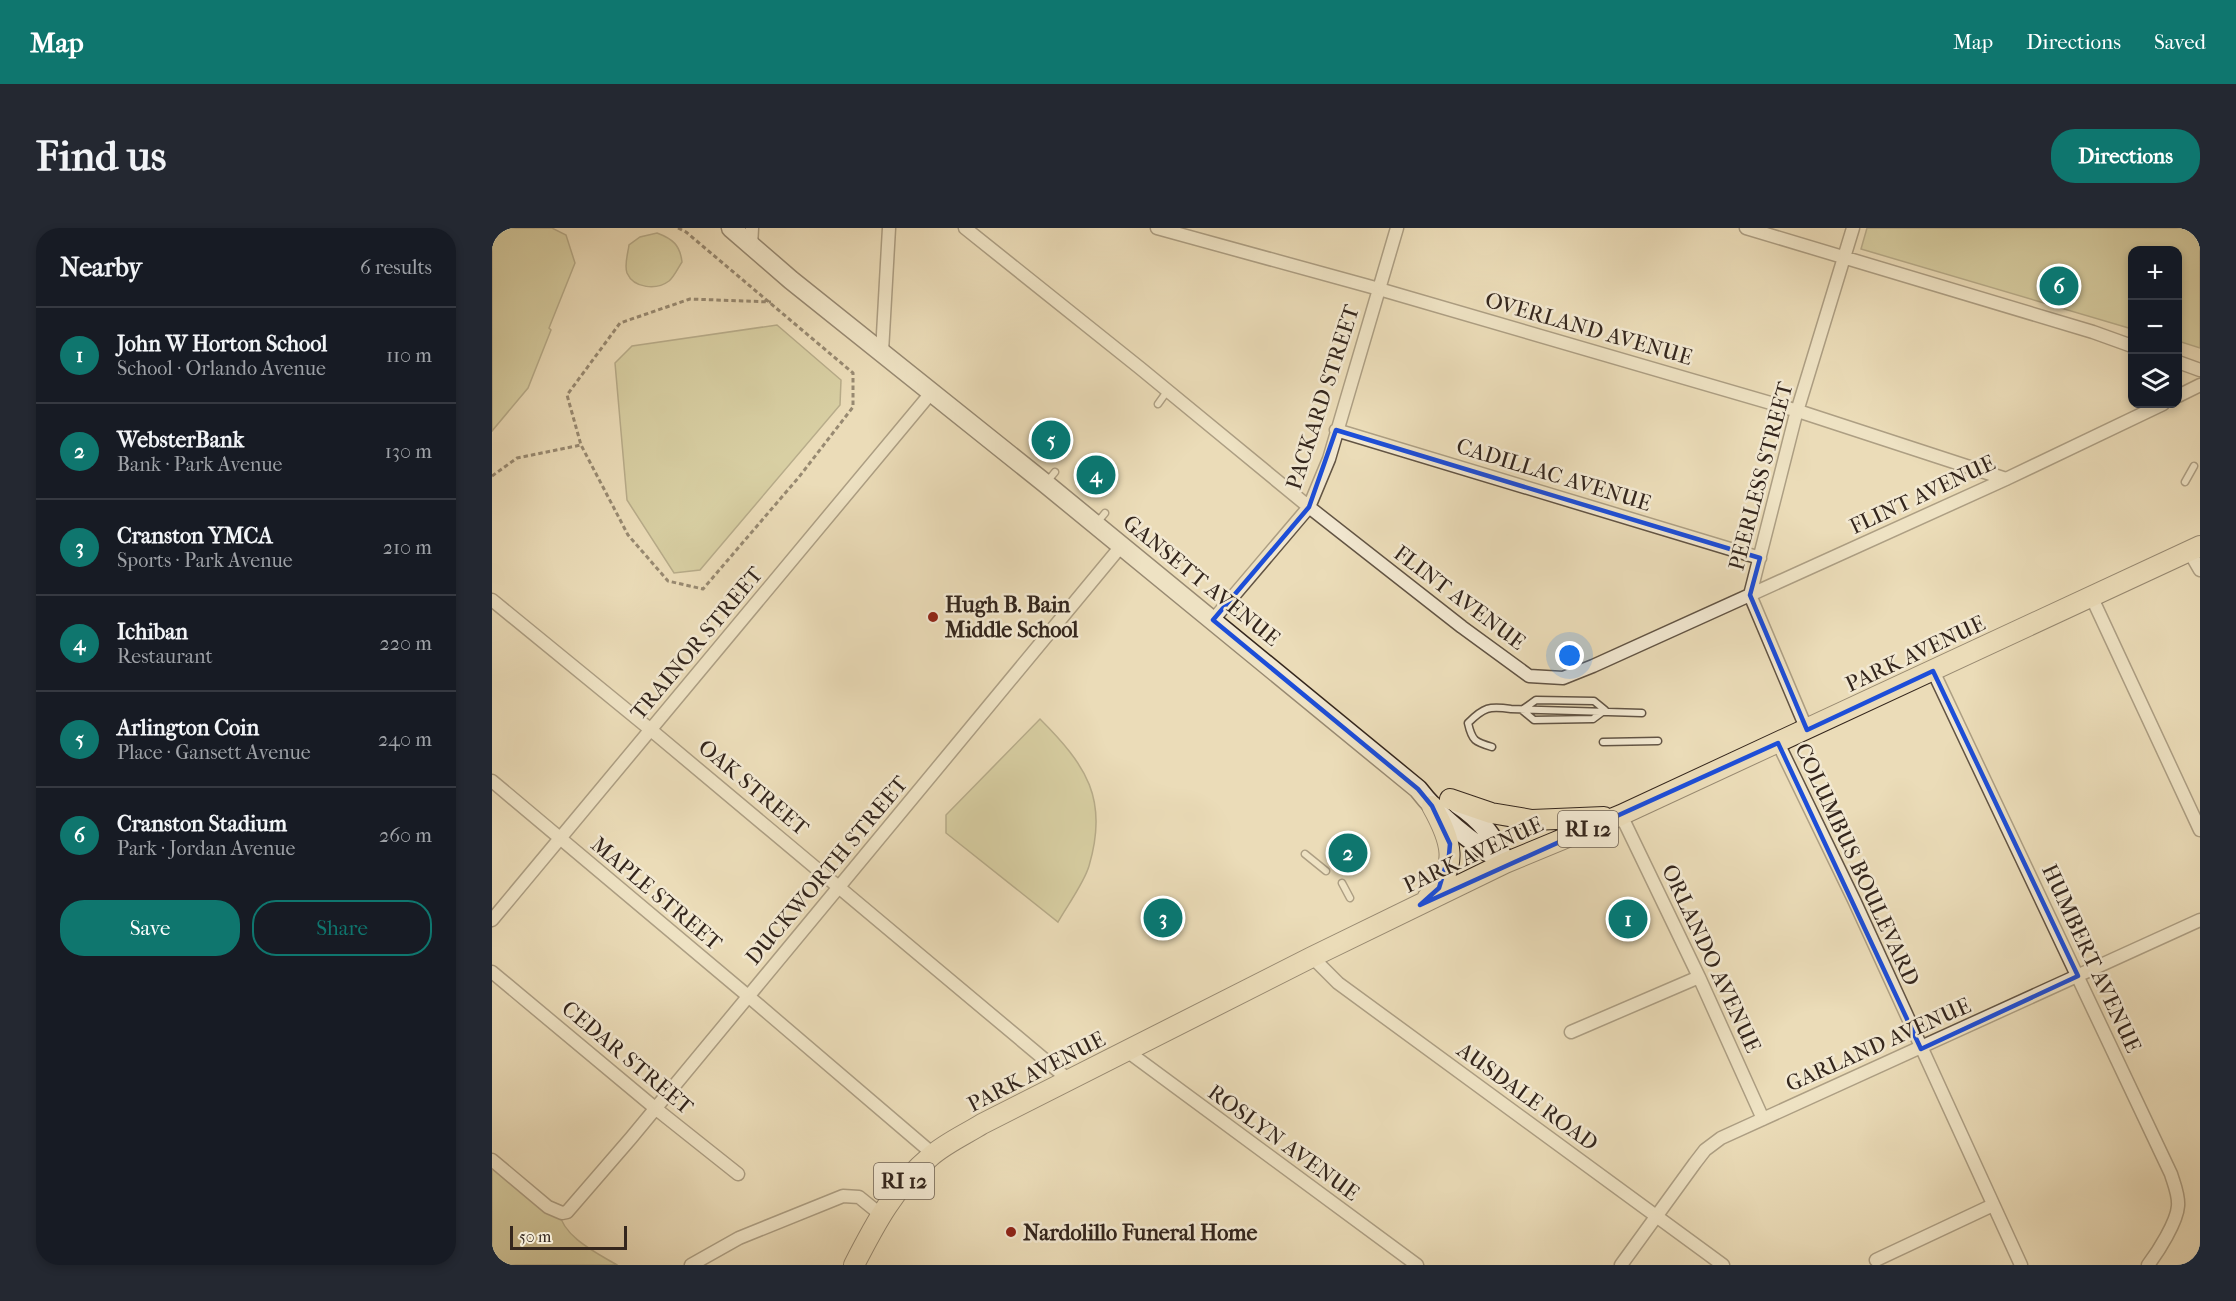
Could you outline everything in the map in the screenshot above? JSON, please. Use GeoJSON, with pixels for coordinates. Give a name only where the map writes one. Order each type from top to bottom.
{"type":"FeatureCollection","features":[{"type":"Feature","properties":{"kind":"main road","name":"GANSETT AVENUE"},"geometry":{"type":"LineString","coordinates":[[731,228],[751,247],[931,393],[1050,478],[1100,519],[1122,546],[1419,789],[1441,803],[1472,842],[1505,864]]}},
{"type":"Feature","properties":{"kind":"main road","name":"PARK AVENUE"},"geometry":{"type":"LineString","coordinates":[[854,1265],[880,1214],[904,1181],[933,1154],[982,1124],[1312,957],[1505,864],[1621,815],[2195,549]]}},
{"type":"Feature","properties":{"kind":"main road"},"geometry":{"type":"LineString","coordinates":[[1420,905],[1439,888],[1447,873],[1450,844],[1441,803],[1532,820],[1621,815]]}},
{"type":"Feature","properties":{"kind":"street"},"geometry":{"type":"LineString","coordinates":[[751,247],[752,228]]}},
{"type":"Feature","properties":{"kind":"street"},"geometry":{"type":"LineString","coordinates":[[882,352],[889,228]]}},
{"type":"Feature","properties":{"kind":"street","name":"FLINT AVENUE"},"geometry":{"type":"LineString","coordinates":[[965,228],[1168,390],[1309,507],[1462,627],[1529,676],[1563,678],[2006,479],[2155,408]]}},
{"type":"Feature","properties":{"kind":"street","name":"OVERLAND AVENUE"},"geometry":{"type":"LineString","coordinates":[[1157,228],[1379,289],[1798,411],[2006,479]]}},
{"type":"Feature","properties":{"kind":"street","name":"PACKARD STREET"},"geometry":{"type":"LineString","coordinates":[[1213,620],[1309,507],[1329,459],[1397,228]]}},
{"type":"Feature","properties":{"kind":"street"},"geometry":{"type":"LineString","coordinates":[[1746,228],[2128,344]]}},
{"type":"Feature","properties":{"kind":"street","name":"PEERLESS STREET"},"geometry":{"type":"LineString","coordinates":[[1807,730],[1750,595],[1798,411],[1852,228]]}},
{"type":"Feature","properties":{"kind":"street"},"geometry":{"type":"LineString","coordinates":[[2182,363],[2200,370]]}},
{"type":"Feature","properties":{"kind":"street"},"geometry":{"type":"LineString","coordinates":[[2182,394],[2200,385]]}},
{"type":"Feature","properties":{"kind":"street","name":"TRAINOR STREET"},"geometry":{"type":"LineString","coordinates":[[492,920],[931,393]]}},
{"type":"Feature","properties":{"kind":"street","name":"CADILLAC AVENUE"},"geometry":{"type":"LineString","coordinates":[[1336,430],[1760,558]]}},
{"type":"Feature","properties":{"kind":"street","name":"DUCKWORTH STREET"},"geometry":{"type":"LineString","coordinates":[[492,1160],[548,1207],[557,1212],[567,1212],[1122,546]]}},
{"type":"Feature","properties":{"kind":"street"},"geometry":{"type":"LineString","coordinates":[[2195,549],[2200,570]]}},
{"type":"Feature","properties":{"kind":"street"},"geometry":{"type":"LineString","coordinates":[[2092,598],[2200,830]]}},
{"type":"Feature","properties":{"kind":"street","name":"OAK STREET"},"geometry":{"type":"LineString","coordinates":[[492,600],[840,887],[1069,1080]]}},
{"type":"Feature","properties":{"kind":"street","name":"HUMBERT AVENUE"},"geometry":{"type":"LineString","coordinates":[[1933,671],[2171,1174],[2176,1190],[2177,1212],[2150,1264]]}},
{"type":"Feature","properties":{"kind":"street","name":"COLUMBUS BOULEVARD"},"geometry":{"type":"LineString","coordinates":[[1778,743],[1854,900],[2021,1265]]}},
{"type":"Feature","properties":{"kind":"street","name":"MAPLE STREET"},"geometry":{"type":"LineString","coordinates":[[492,782],[933,1154]]}},
{"type":"Feature","properties":{"kind":"street","name":"ORLANDO AVENUE"},"geometry":{"type":"LineString","coordinates":[[1621,815],[1699,977],[1763,1119]]}},
{"type":"Feature","properties":{"kind":"street","name":"GARLAND AVENUE"},"geometry":{"type":"LineString","coordinates":[[1621,1265],[1705,1150],[1721,1138],[1921,1049],[2200,920]]}},
{"type":"Feature","properties":{"kind":"street","name":"AUSDALE ROAD"},"geometry":{"type":"LineString","coordinates":[[1312,957],[1338,983],[1723,1265]]}},
{"type":"Feature","properties":{"kind":"street","name":"CEDAR STREET"},"geometry":{"type":"LineString","coordinates":[[492,972],[738,1173]]}},
{"type":"Feature","properties":{"kind":"street"},"geometry":{"type":"LineString","coordinates":[[1571,1032],[1699,977]]}},
{"type":"Feature","properties":{"kind":"street","name":"ROSLYN AVENUE"},"geometry":{"type":"LineString","coordinates":[[1127,1051],[1417,1265]]}},
{"type":"Feature","properties":{"kind":"street"},"geometry":{"type":"LineString","coordinates":[[691,1265],[740,1238],[843,1196],[859,1197],[880,1214]]}},
{"type":"Feature","properties":{"kind":"street"},"geometry":{"type":"LineString","coordinates":[[1876,1260],[1993,1205]]}},
{"type":"Feature","properties":{"kind":"lane"},"geometry":{"type":"LineString","coordinates":[[1158,404],[1168,390]]}},
{"type":"Feature","properties":{"kind":"lane"},"geometry":{"type":"LineString","coordinates":[[2185,482],[2194,466]]}},
{"type":"Feature","properties":{"kind":"lane"},"geometry":{"type":"LineString","coordinates":[[1522,710],[1536,700],[1594,701],[1605,710]]}},
{"type":"Feature","properties":{"kind":"lane"},"geometry":{"type":"LineString","coordinates":[[1492,747],[1477,743],[1470,734],[1468,723],[1490,706],[1522,710],[1605,710],[1642,713]]}},
{"type":"Feature","properties":{"kind":"lane"},"geometry":{"type":"LineString","coordinates":[[1603,742],[1658,741]]}},
{"type":"Feature","properties":{"kind":"lane"},"geometry":{"type":"LineString","coordinates":[[1305,854],[1326,871]]}},
{"type":"Feature","properties":{"kind":"lane"},"geometry":{"type":"LineString","coordinates":[[1342,883],[1350,898]]}},
{"type":"Feature","properties":{"kind":"path"},"geometry":{"type":"LineString","coordinates":[[678,228],[686,232],[771,302],[853,373],[853,407],[799,477],[703,589],[668,581],[628,535],[581,445],[567,395],[620,323],[690,299],[771,302]]}},
{"type":"Feature","properties":{"kind":"path"},"geometry":{"type":"LineString","coordinates":[[492,476],[517,458],[581,445]]}},
{"type":"Feature","properties":{"kind":"highlighted area"},"geometry":{"type":"Polygon","coordinates":[[[1336,430],[1760,558],[1750,595],[1807,730],[1933,671],[2078,976],[1921,1049],[1778,743],[1420,905],[1439,888],[1449,855],[1450,844],[1432,806],[1418,789],[1213,620],[1309,507],[1336,430]]]}},
{"type":"Feature","properties":{"kind":"shaded area"},"geometry":{"type":"Polygon","coordinates":[[[492,228],[552,228],[566,235],[575,263],[528,388],[492,431],[492,228]]]}},
{"type":"Feature","properties":{"kind":"shaded area"},"geometry":{"type":"Polygon","coordinates":[[[1867,228],[2200,228],[2200,348],[2182,342],[2182,246],[2128,246],[2128,328],[1861,249],[1867,228]]]}},
{"type":"Feature","properties":{"kind":"shaded area"},"geometry":{"type":"Polygon","coordinates":[[[657,233],[675,243],[680,251],[682,262],[673,277],[664,284],[652,287],[640,285],[630,278],[626,270],[629,245],[640,237],[657,233]]]}},
{"type":"Feature","properties":{"kind":"shaded area"},"geometry":{"type":"Polygon","coordinates":[[[777,325],[841,380],[840,405],[700,570],[674,573],[627,500],[615,363],[632,346],[777,325]]]}},
{"type":"Feature","properties":{"kind":"shaded area"},"geometry":{"type":"Polygon","coordinates":[[[1040,719],[1070,752],[1081,768],[1094,802],[1096,821],[1095,842],[1087,873],[1058,922],[946,833],[946,815],[1040,719]]]}},
{"type":"Feature","properties":{"kind":"shaded area"},"geometry":{"type":"Polygon","coordinates":[[[492,1160],[559,1212],[562,1221],[574,1237],[617,1265],[492,1265],[492,1160]]]}},
{"type":"Feature","properties":{"kind":"place","name":"Cranston Stadium"},"geometry":{"type":"Point","coordinates":[2059,286]}},
{"type":"Feature","properties":{"kind":"place","name":"Arlington Coin"},"geometry":{"type":"Point","coordinates":[1051,440]}},
{"type":"Feature","properties":{"kind":"place","name":"Ichiban"},"geometry":{"type":"Point","coordinates":[1096,475]}},
{"type":"Feature","properties":{"kind":"place","name":"Hugh B. Bain Middle School"},"geometry":{"type":"Point","coordinates":[933,617]}},
{"type":"Feature","properties":{"kind":"place","name":"WebsterBank"},"geometry":{"type":"Point","coordinates":[1348,853]}},
{"type":"Feature","properties":{"kind":"place","name":"Cranston YMCA"},"geometry":{"type":"Point","coordinates":[1163,918]}},
{"type":"Feature","properties":{"kind":"place","name":"John W Horton School"},"geometry":{"type":"Point","coordinates":[1628,919]}},
{"type":"Feature","properties":{"kind":"place","name":"Nardolillo Funeral Home"},"geometry":{"type":"Point","coordinates":[1011,1232]}}]}
